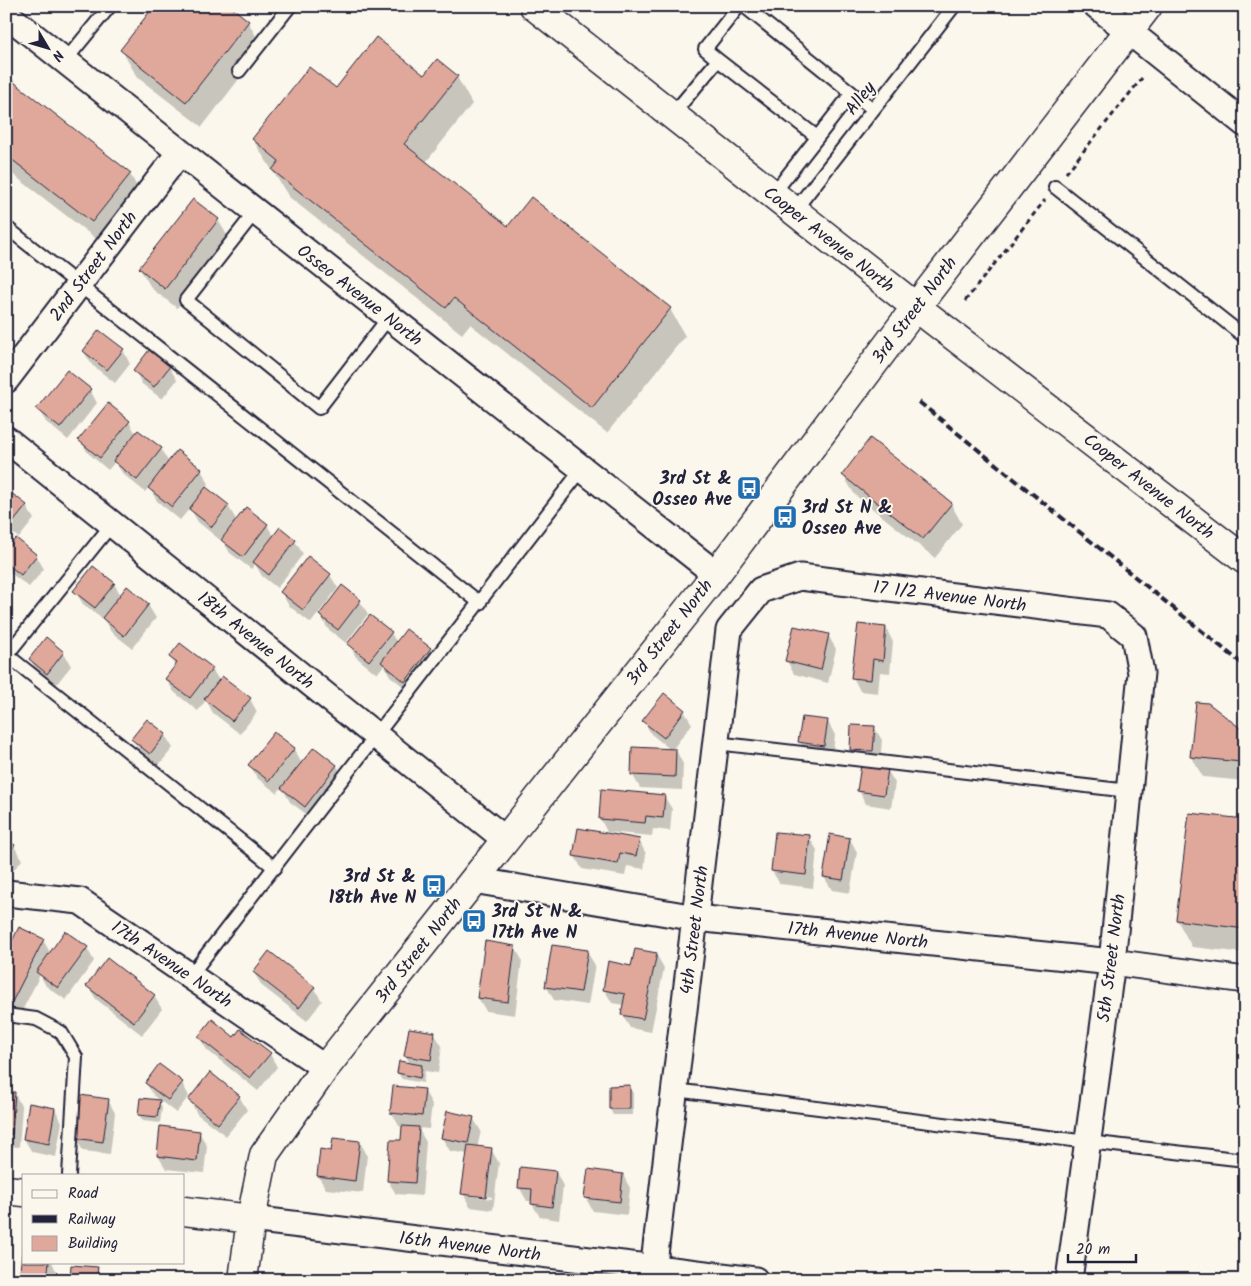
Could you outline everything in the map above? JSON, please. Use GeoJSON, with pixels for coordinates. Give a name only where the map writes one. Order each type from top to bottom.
{"type":"FeatureCollection","features":[{"type":"Feature","properties":{"kind":"street","name":"Cooper Avenue North"},"geometry":{"type":"LineString","coordinates":[[534,6],[916,307],[1245,560]]}},
{"type":"Feature","properties":{"kind":"street"},"geometry":{"type":"LineString","coordinates":[[1097,6],[1245,124]]}},
{"type":"Feature","properties":{"kind":"street","name":"3rd Street North"},"geometry":{"type":"LineString","coordinates":[[243,1280],[251,1219],[264,1155],[325,1068],[716,574],[916,307],[1148,6]]}},
{"type":"Feature","properties":{"kind":"street","name":"Osseo Avenue North"},"geometry":{"type":"LineString","coordinates":[[6,14],[716,574]]}},
{"type":"Feature","properties":{"kind":"street","name":"2nd Street North"},"geometry":{"type":"LineString","coordinates":[[6,380],[180,152]]}},
{"type":"Feature","properties":{"kind":"street","name":"18th Avenue North"},"geometry":{"type":"LineString","coordinates":[[6,439],[506,840]]}},
{"type":"Feature","properties":{"kind":"street","name":"17 1/2 Avenue North"},"geometry":{"type":"LineString","coordinates":[[761,590],[800,577],[1108,615],[1134,636]]}},
{"type":"Feature","properties":{"kind":"street","name":"4th Street North"},"geometry":{"type":"LineString","coordinates":[[652,1274],[729,630],[761,590]]}},
{"type":"Feature","properties":{"kind":"street","name":"5th Street North"},"geometry":{"type":"LineString","coordinates":[[1069,1280],[1112,962],[1141,673],[1134,636]]}},
{"type":"Feature","properties":{"kind":"street","name":"17th Avenue North"},"geometry":{"type":"LineString","coordinates":[[473,880],[696,918],[1112,962],[1245,980]]}},
{"type":"Feature","properties":{"kind":"street","name":"17th Avenue North"},"geometry":{"type":"LineString","coordinates":[[6,893],[80,901],[325,1068]]}},
{"type":"Feature","properties":{"kind":"street"},"geometry":{"type":"LineString","coordinates":[[6,1190],[22,1192]]}},
{"type":"Feature","properties":{"kind":"street","name":"16th Avenue North"},"geometry":{"type":"LineString","coordinates":[[185,1211],[652,1274],[756,1280]]}},
{"type":"Feature","properties":{"kind":"lane"},"geometry":{"type":"LineString","coordinates":[[66,61],[110,6]]}},
{"type":"Feature","properties":{"kind":"lane"},"geometry":{"type":"LineString","coordinates":[[239,71],[290,6]]}},
{"type":"Feature","properties":{"kind":"lane"},"geometry":{"type":"LineString","coordinates":[[739,6],[705,49],[817,138]]}},
{"type":"Feature","properties":{"kind":"lane"},"geometry":{"type":"LineString","coordinates":[[744,6],[873,109]]}},
{"type":"Feature","properties":{"kind":"lane","name":"Alley"},"geometry":{"type":"LineString","coordinates":[[783,203],[873,109],[954,6]]}},
{"type":"Feature","properties":{"kind":"lane"},"geometry":{"type":"LineString","coordinates":[[672,115],[718,60]]}},
{"type":"Feature","properties":{"kind":"lane"},"geometry":{"type":"LineString","coordinates":[[783,203],[817,138],[852,92]]}},
{"type":"Feature","properties":{"kind":"lane"},"geometry":{"type":"LineString","coordinates":[[1055,187],[1245,337]]}},
{"type":"Feature","properties":{"kind":"lane"},"geometry":{"type":"LineString","coordinates":[[255,212],[186,300],[319,408],[389,317]]}},
{"type":"Feature","properties":{"kind":"lane"},"geometry":{"type":"LineString","coordinates":[[6,227],[480,603]]}},
{"type":"Feature","properties":{"kind":"lane"},"geometry":{"type":"LineString","coordinates":[[190,976],[582,470]]}},
{"type":"Feature","properties":{"kind":"lane"},"geometry":{"type":"LineString","coordinates":[[112,524],[7,655],[275,868]]}},
{"type":"Feature","properties":{"kind":"lane"},"geometry":{"type":"LineString","coordinates":[[716,743],[1129,791]]}},
{"type":"Feature","properties":{"kind":"lane"},"geometry":{"type":"LineString","coordinates":[[6,1015],[36,1019],[61,1032],[76,1057],[69,1174]]}},
{"type":"Feature","properties":{"kind":"lane"},"geometry":{"type":"LineString","coordinates":[[674,1090],[1245,1160]]}},
{"type":"Feature","properties":{"kind":"building"},"geometry":{"type":"Polygon","coordinates":[[[154,6],[230,6],[249,21],[186,102],[120,50],[154,6]]]}},
{"type":"Feature","properties":{"kind":"building"},"geometry":{"type":"Polygon","coordinates":[[[376,37],[424,75],[437,59],[458,76],[404,144],[508,226],[531,197],[671,308],[592,408],[454,298],[446,308],[272,170],[279,161],[252,139],[309,67],[336,88],[376,37]]]}},
{"type":"Feature","properties":{"kind":"building"},"geometry":{"type":"Polygon","coordinates":[[[6,76],[131,173],[92,222],[6,155],[6,76]]]}},
{"type":"Feature","properties":{"kind":"building"},"geometry":{"type":"Polygon","coordinates":[[[193,199],[219,219],[165,289],[139,268],[193,199]]]}},
{"type":"Feature","properties":{"kind":"building"},"geometry":{"type":"Polygon","coordinates":[[[99,330],[124,349],[107,370],[83,351],[99,330]]]}},
{"type":"Feature","properties":{"kind":"building"},"geometry":{"type":"Polygon","coordinates":[[[149,350],[170,366],[154,387],[133,371],[149,350]]]}},
{"type":"Feature","properties":{"kind":"building"},"geometry":{"type":"Polygon","coordinates":[[[67,370],[91,389],[60,428],[36,409],[67,370]]]}},
{"type":"Feature","properties":{"kind":"building"},"geometry":{"type":"Polygon","coordinates":[[[108,403],[130,421],[100,458],[78,440],[108,403]]]}},
{"type":"Feature","properties":{"kind":"building"},"geometry":{"type":"Polygon","coordinates":[[[138,430],[162,448],[137,480],[113,461],[138,430]]]}},
{"type":"Feature","properties":{"kind":"building"},"geometry":{"type":"Polygon","coordinates":[[[870,438],[952,503],[923,539],[842,475],[870,438]]]}},
{"type":"Feature","properties":{"kind":"building"},"geometry":{"type":"Polygon","coordinates":[[[177,450],[202,469],[172,507],[148,488],[177,450]]]}},
{"type":"Feature","properties":{"kind":"building"},"geometry":{"type":"Polygon","coordinates":[[[206,487],[229,505],[212,527],[189,509],[206,487]]]}},
{"type":"Feature","properties":{"kind":"building"},"geometry":{"type":"Polygon","coordinates":[[[6,489],[27,505],[11,525],[6,522],[6,489]]]}},
{"type":"Feature","properties":{"kind":"building"},"geometry":{"type":"Polygon","coordinates":[[[246,507],[268,524],[243,557],[221,540],[246,507]]]}},
{"type":"Feature","properties":{"kind":"building"},"geometry":{"type":"Polygon","coordinates":[[[280,527],[296,540],[269,575],[253,562],[280,527]]]}},
{"type":"Feature","properties":{"kind":"building"},"geometry":{"type":"Polygon","coordinates":[[[16,538],[37,555],[21,575],[6,563],[6,550],[16,538]]]}},
{"type":"Feature","properties":{"kind":"building"},"geometry":{"type":"Polygon","coordinates":[[[308,556],[331,574],[303,610],[280,592],[308,556]]]}},
{"type":"Feature","properties":{"kind":"building"},"geometry":{"type":"Polygon","coordinates":[[[93,566],[115,583],[95,608],[73,591],[93,566]]]}},
{"type":"Feature","properties":{"kind":"building"},"geometry":{"type":"Polygon","coordinates":[[[342,585],[361,600],[338,630],[319,615],[342,585]]]}},
{"type":"Feature","properties":{"kind":"building"},"geometry":{"type":"Polygon","coordinates":[[[127,586],[149,604],[124,636],[102,618],[127,586]]]}},
{"type":"Feature","properties":{"kind":"building"},"geometry":{"type":"Polygon","coordinates":[[[370,615],[392,632],[369,661],[347,644],[370,615]]]}},
{"type":"Feature","properties":{"kind":"building"},"geometry":{"type":"Polygon","coordinates":[[[858,624],[886,627],[883,661],[873,659],[871,680],[851,678],[858,624]]]}},
{"type":"Feature","properties":{"kind":"building"},"geometry":{"type":"Polygon","coordinates":[[[794,626],[829,634],[821,670],[785,661],[794,626]]]}},
{"type":"Feature","properties":{"kind":"building"},"geometry":{"type":"Polygon","coordinates":[[[406,629],[431,648],[405,682],[381,662],[406,629]]]}},
{"type":"Feature","properties":{"kind":"building"},"geometry":{"type":"Polygon","coordinates":[[[46,637],[64,652],[47,674],[29,659],[46,637]]]}},
{"type":"Feature","properties":{"kind":"building"},"geometry":{"type":"Polygon","coordinates":[[[180,643],[213,668],[190,698],[165,679],[177,663],[169,657],[180,643]]]}},
{"type":"Feature","properties":{"kind":"building"},"geometry":{"type":"Polygon","coordinates":[[[222,676],[251,698],[232,721],[204,699],[222,676]]]}},
{"type":"Feature","properties":{"kind":"building"},"geometry":{"type":"Polygon","coordinates":[[[664,693],[685,710],[664,738],[642,721],[664,693]]]}},
{"type":"Feature","properties":{"kind":"building"},"geometry":{"type":"Polygon","coordinates":[[[1196,702],[1208,703],[1244,731],[1241,762],[1190,757],[1196,702]]]}},
{"type":"Feature","properties":{"kind":"building"},"geometry":{"type":"Polygon","coordinates":[[[802,717],[828,720],[824,746],[798,742],[802,717]]]}},
{"type":"Feature","properties":{"kind":"building"},"geometry":{"type":"Polygon","coordinates":[[[147,719],[166,734],[150,754],[131,739],[147,719]]]}},
{"type":"Feature","properties":{"kind":"building"},"geometry":{"type":"Polygon","coordinates":[[[851,725],[875,726],[873,751],[850,750],[851,725]]]}},
{"type":"Feature","properties":{"kind":"building"},"geometry":{"type":"Polygon","coordinates":[[[274,732],[295,748],[269,781],[248,765],[274,732]]]}},
{"type":"Feature","properties":{"kind":"building"},"geometry":{"type":"Polygon","coordinates":[[[314,747],[337,765],[305,807],[281,788],[314,747]]]}},
{"type":"Feature","properties":{"kind":"building"},"geometry":{"type":"Polygon","coordinates":[[[632,747],[676,749],[675,777],[631,775],[632,747]]]}},
{"type":"Feature","properties":{"kind":"building"},"geometry":{"type":"Polygon","coordinates":[[[861,765],[888,769],[884,795],[857,791],[861,765]]]}},
{"type":"Feature","properties":{"kind":"building"},"geometry":{"type":"Polygon","coordinates":[[[601,789],[665,795],[663,818],[646,816],[645,823],[599,819],[601,789]]]}},
{"type":"Feature","properties":{"kind":"building"},"geometry":{"type":"Polygon","coordinates":[[[1189,813],[1245,819],[1245,929],[1176,920],[1189,813]]]}},
{"type":"Feature","properties":{"kind":"building"},"geometry":{"type":"Polygon","coordinates":[[[578,828],[640,839],[636,856],[620,853],[618,864],[573,856],[578,828]]]}},
{"type":"Feature","properties":{"kind":"building"},"geometry":{"type":"Polygon","coordinates":[[[775,832],[810,835],[806,875],[771,871],[775,832]]]}},
{"type":"Feature","properties":{"kind":"building"},"geometry":{"type":"Polygon","coordinates":[[[830,834],[850,838],[843,880],[823,877],[830,834]]]}},
{"type":"Feature","properties":{"kind":"building"},"geometry":{"type":"Polygon","coordinates":[[[6,839],[15,845],[6,857],[6,839]]]}},
{"type":"Feature","properties":{"kind":"building"},"geometry":{"type":"Polygon","coordinates":[[[19,927],[44,939],[12,1002],[6,999],[6,953],[19,927]]]}},
{"type":"Feature","properties":{"kind":"building"},"geometry":{"type":"Polygon","coordinates":[[[65,931],[88,947],[58,988],[36,972],[65,931]]]}},
{"type":"Feature","properties":{"kind":"building"},"geometry":{"type":"Polygon","coordinates":[[[485,941],[515,946],[508,1002],[477,998],[485,941]]]}},
{"type":"Feature","properties":{"kind":"building"},"geometry":{"type":"Polygon","coordinates":[[[552,945],[588,950],[581,992],[545,987],[552,945]]]}},
{"type":"Feature","properties":{"kind":"building"},"geometry":{"type":"Polygon","coordinates":[[[635,949],[657,953],[643,1019],[621,1015],[625,994],[603,990],[608,961],[631,966],[635,949]]]}},
{"type":"Feature","properties":{"kind":"building"},"geometry":{"type":"Polygon","coordinates":[[[269,951],[315,987],[299,1008],[253,972],[269,951]]]}},
{"type":"Feature","properties":{"kind":"building"},"geometry":{"type":"Polygon","coordinates":[[[107,958],[155,995],[134,1022],[86,986],[107,958]]]}},
{"type":"Feature","properties":{"kind":"building"},"geometry":{"type":"Polygon","coordinates":[[[212,1019],[234,1037],[240,1029],[271,1053],[250,1078],[198,1037],[212,1019]]]}},
{"type":"Feature","properties":{"kind":"building"},"geometry":{"type":"Polygon","coordinates":[[[409,1028],[435,1032],[431,1060],[404,1056],[409,1028]]]}},
{"type":"Feature","properties":{"kind":"building"},"geometry":{"type":"Polygon","coordinates":[[[399,1061],[422,1065],[420,1078],[397,1073],[399,1061]]]}},
{"type":"Feature","properties":{"kind":"building"},"geometry":{"type":"Polygon","coordinates":[[[159,1064],[183,1082],[168,1100],[145,1083],[159,1064]]]}},
{"type":"Feature","properties":{"kind":"building"},"geometry":{"type":"Polygon","coordinates":[[[210,1072],[240,1096],[218,1124],[188,1100],[210,1072]]]}},
{"type":"Feature","properties":{"kind":"building"},"geometry":{"type":"Polygon","coordinates":[[[630,1085],[630,1109],[609,1109],[609,1086],[630,1085]]]}},
{"type":"Feature","properties":{"kind":"building"},"geometry":{"type":"Polygon","coordinates":[[[393,1086],[425,1089],[422,1116],[390,1113],[393,1086]]]}},
{"type":"Feature","properties":{"kind":"building"},"geometry":{"type":"Polygon","coordinates":[[[6,1092],[15,1092],[12,1134],[6,1134],[6,1092]]]}},
{"type":"Feature","properties":{"kind":"building"},"geometry":{"type":"Polygon","coordinates":[[[80,1095],[109,1099],[103,1142],[74,1138],[80,1095]]]}},
{"type":"Feature","properties":{"kind":"building"},"geometry":{"type":"Polygon","coordinates":[[[140,1098],[160,1100],[157,1117],[138,1115],[140,1098]]]}},
{"type":"Feature","properties":{"kind":"building"},"geometry":{"type":"Polygon","coordinates":[[[29,1103],[55,1108],[49,1144],[23,1139],[29,1103]]]}},
{"type":"Feature","properties":{"kind":"building"},"geometry":{"type":"Polygon","coordinates":[[[447,1111],[474,1117],[468,1143],[441,1138],[447,1111]]]}},
{"type":"Feature","properties":{"kind":"building"},"geometry":{"type":"Polygon","coordinates":[[[160,1126],[200,1131],[197,1161],[157,1156],[160,1126]]]}},
{"type":"Feature","properties":{"kind":"building"},"geometry":{"type":"Polygon","coordinates":[[[402,1126],[419,1127],[415,1183],[387,1181],[390,1140],[401,1140],[402,1126]]]}},
{"type":"Feature","properties":{"kind":"building"},"geometry":{"type":"Polygon","coordinates":[[[333,1138],[360,1141],[355,1181],[317,1176],[320,1149],[331,1151],[333,1138]]]}},
{"type":"Feature","properties":{"kind":"building"},"geometry":{"type":"Polygon","coordinates":[[[468,1145],[492,1148],[486,1197],[461,1194],[468,1145]]]}},
{"type":"Feature","properties":{"kind":"building"},"geometry":{"type":"Polygon","coordinates":[[[520,1167],[556,1171],[552,1207],[531,1204],[532,1189],[518,1188],[520,1167]]]}},
{"type":"Feature","properties":{"kind":"building"},"geometry":{"type":"Polygon","coordinates":[[[588,1169],[623,1174],[620,1202],[584,1198],[588,1169]]]}},
{"type":"Feature","properties":{"kind":"building"},"geometry":{"type":"Polygon","coordinates":[[[22,1253],[22,1264],[49,1264],[47,1280],[19,1280],[22,1253]]]}},
{"type":"Feature","properties":{"kind":"building"},"geometry":{"type":"Polygon","coordinates":[[[71,1265],[98,1267],[96,1280],[70,1280],[71,1265]]]}},
{"type":"Feature","properties":{"kind":"building"},"geometry":{"type":"Polygon","coordinates":[[[294,1273],[342,1280],[293,1280],[294,1273]]]}},
{"type":"Feature","properties":{"kind":"railway"},"geometry":{"type":"LineString","coordinates":[[919,402],[1245,666]]}},
{"type":"Feature","properties":{"kind":"place","name":"3rd St & Osseo Ave"},"geometry":{"type":"Point","coordinates":[749,488]}},
{"type":"Feature","properties":{"kind":"place","name":"3rd St N & Osseo Ave"},"geometry":{"type":"Point","coordinates":[785,517]}},
{"type":"Feature","properties":{"kind":"place","name":"3rd St & 18th Ave N"},"geometry":{"type":"Point","coordinates":[434,886]}},
{"type":"Feature","properties":{"kind":"place","name":"3rd St N & 17th Ave N"},"geometry":{"type":"Point","coordinates":[474,921]}}]}
